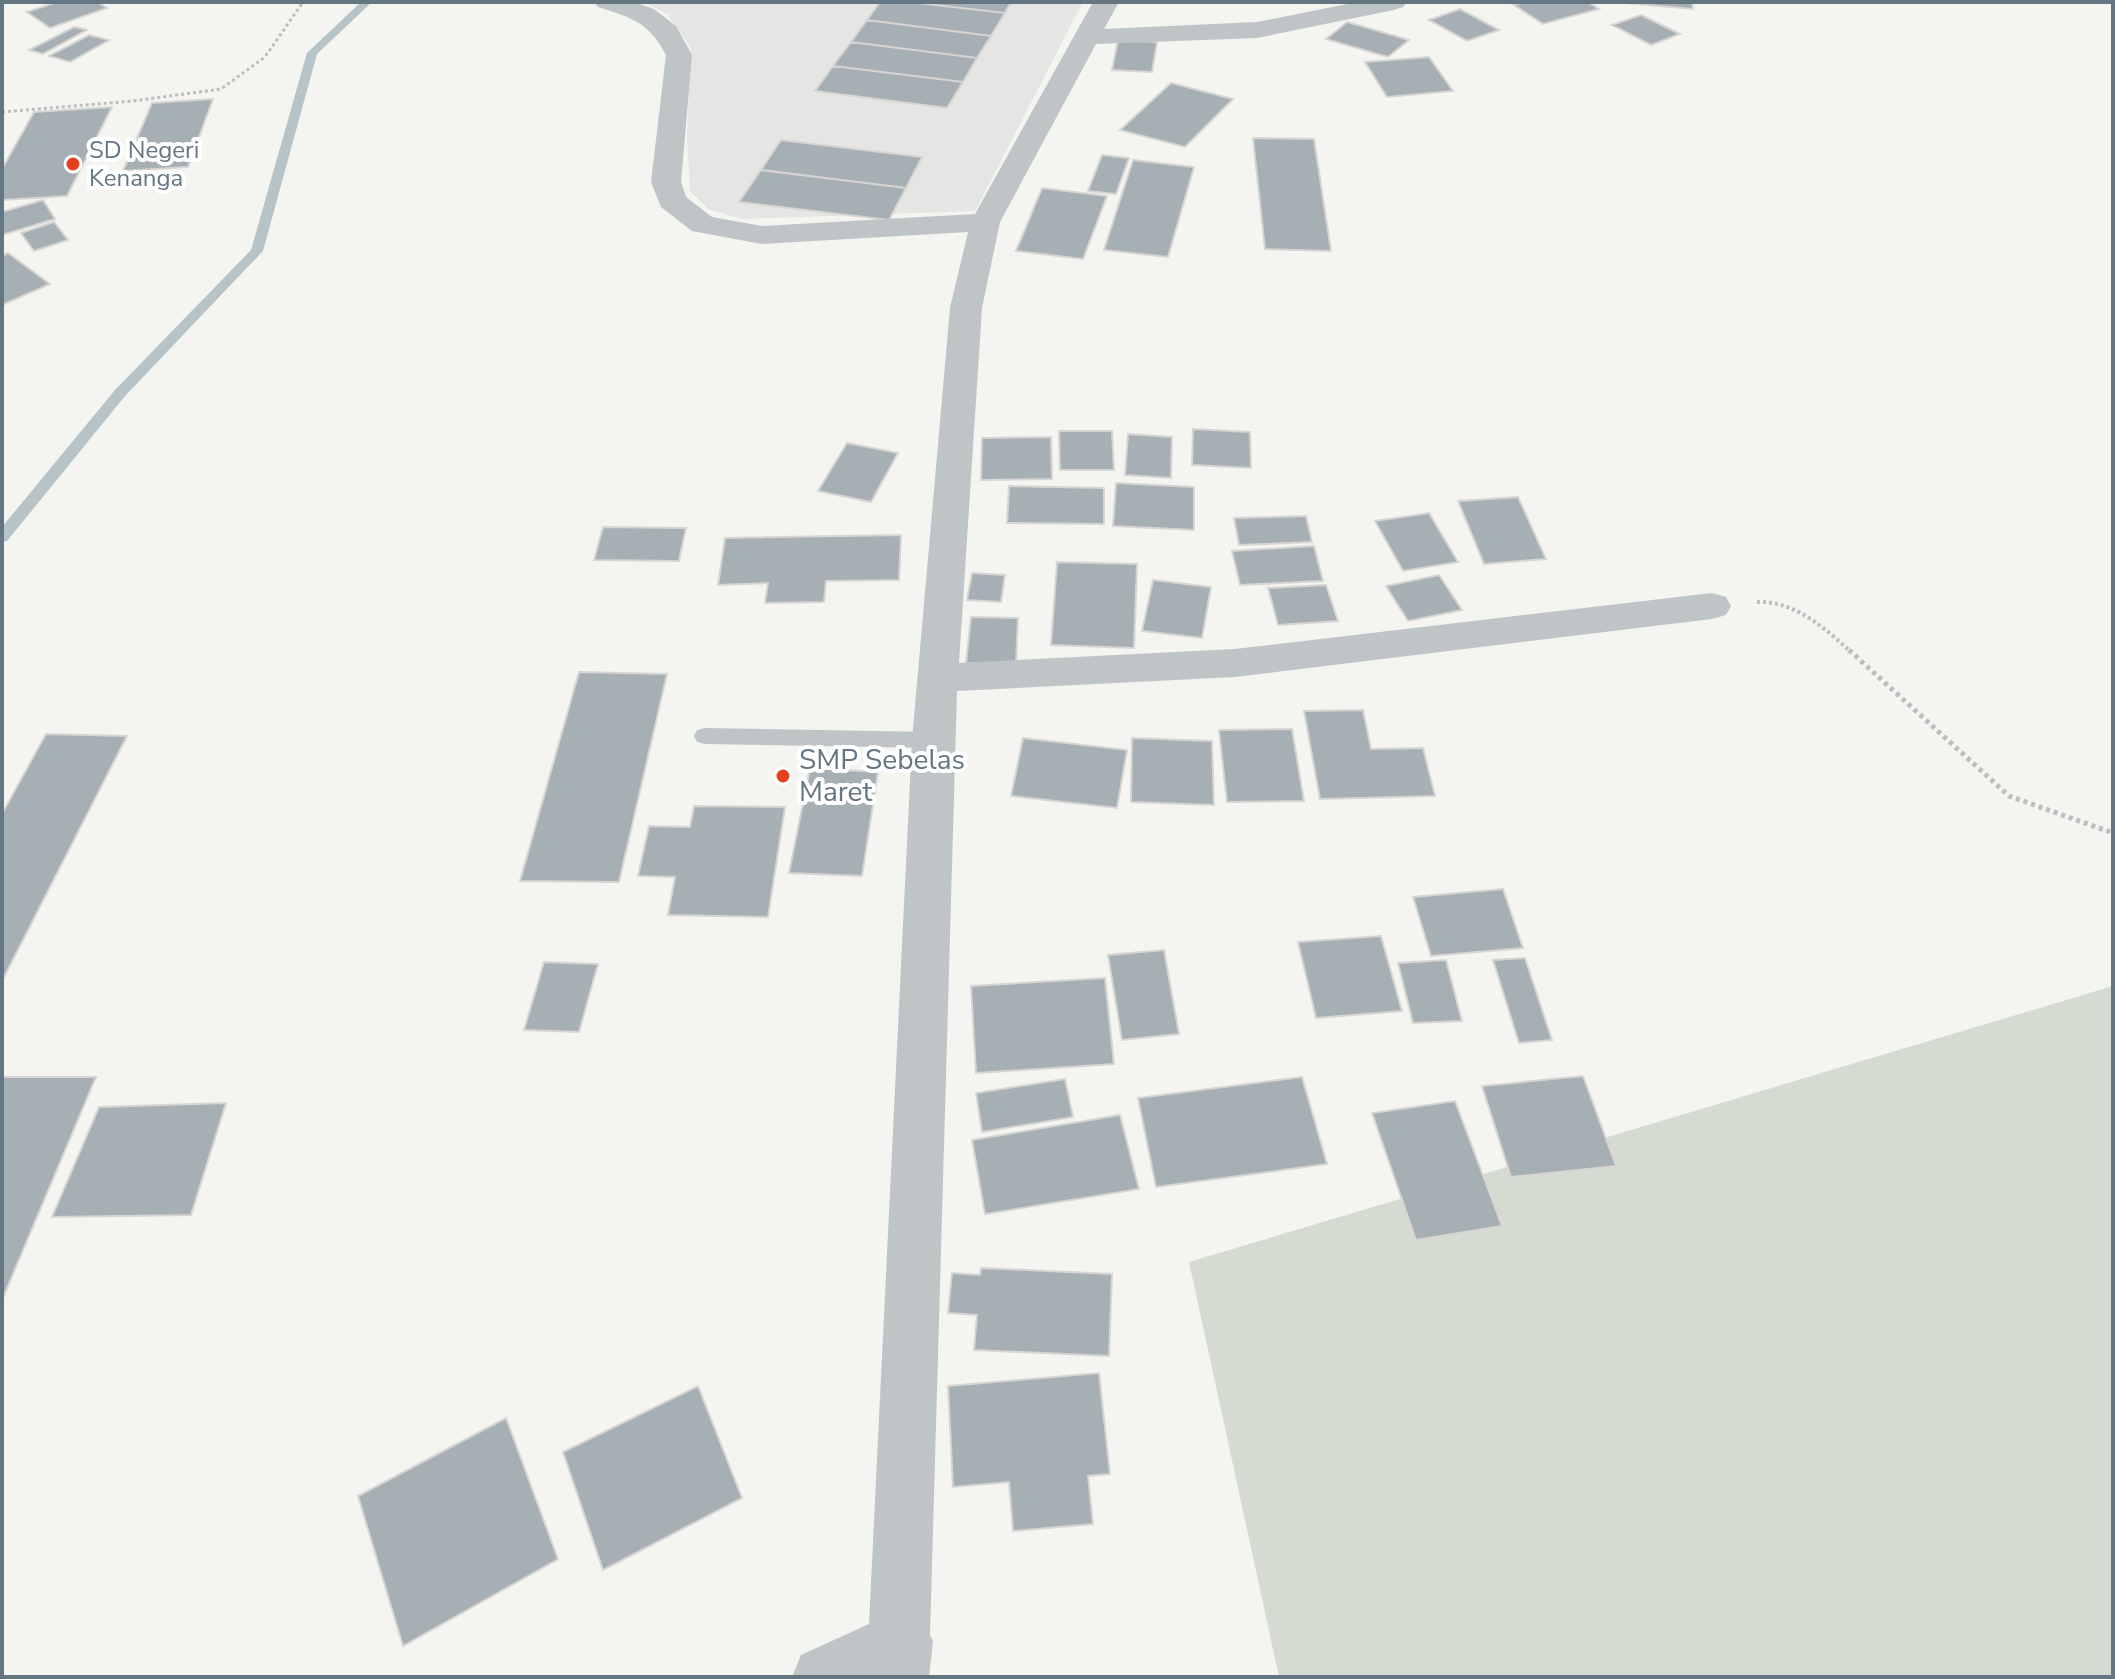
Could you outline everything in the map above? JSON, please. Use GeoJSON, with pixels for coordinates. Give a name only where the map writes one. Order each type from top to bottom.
{"type":"FeatureCollection","features":[{"type":"Feature","properties":{"kind":"street"},"geometry":{"type":"LineString","coordinates":[[823,1677],[900,1659],[933,740],[966,308],[985,222],[1097,19],[1257,30],[1394,2]]}},
{"type":"Feature","properties":{"kind":"street"},"geometry":{"type":"LineString","coordinates":[[616,3],[645,14],[667,32],[679,55],[666,182],[672,201],[703,225],[762,235],[985,222]]}},
{"type":"Feature","properties":{"kind":"street"},"geometry":{"type":"LineString","coordinates":[[937,678],[1235,663],[1712,606]]}},
{"type":"Feature","properties":{"kind":"lane"},"geometry":{"type":"LineString","coordinates":[[705,736],[933,740]]}},
{"type":"Feature","properties":{"kind":"path"},"geometry":{"type":"LineString","coordinates":[[2,112],[133,101],[221,89],[265,57],[303,2]]}},
{"type":"Feature","properties":{"kind":"path"},"geometry":{"type":"LineString","coordinates":[[1712,606],[1772,601],[1819,623],[2009,796],[2113,833]]}},
{"type":"Feature","properties":{"kind":"shaded area"},"geometry":{"type":"Polygon","coordinates":[[[644,2],[1083,2],[975,211],[742,219],[708,209],[690,191],[687,135],[691,48],[667,14],[644,2]]]}},
{"type":"Feature","properties":{"kind":"shaded area"},"geometry":{"type":"Polygon","coordinates":[[[2113,986],[2113,1677],[1279,1677],[1189,1262],[2113,986]]]}},
{"type":"Feature","properties":{"kind":"building"},"geometry":{"type":"Polygon","coordinates":[[[57,2],[97,2],[107,8],[50,28],[27,12],[57,2]]]}},
{"type":"Feature","properties":{"kind":"building"},"geometry":{"type":"Polygon","coordinates":[[[880,2],[910,2],[1005,13],[991,36],[867,20],[880,2]]]}},
{"type":"Feature","properties":{"kind":"building"},"geometry":{"type":"Polygon","coordinates":[[[910,2],[1011,2],[1005,13],[910,2]]]}},
{"type":"Feature","properties":{"kind":"building"},"geometry":{"type":"Polygon","coordinates":[[[1527,2],[1587,2],[1599,9],[1543,24],[1514,5],[1527,2]]]}},
{"type":"Feature","properties":{"kind":"building"},"geometry":{"type":"Polygon","coordinates":[[[1614,2],[1692,2],[1693,9],[1614,2]]]}},
{"type":"Feature","properties":{"kind":"building"},"geometry":{"type":"Polygon","coordinates":[[[1460,9],[1499,30],[1467,41],[1429,20],[1460,9]]]}},
{"type":"Feature","properties":{"kind":"building"},"geometry":{"type":"Polygon","coordinates":[[[1641,15],[1680,34],[1651,45],[1612,25],[1641,15]]]}},
{"type":"Feature","properties":{"kind":"building"},"geometry":{"type":"Polygon","coordinates":[[[867,20],[991,36],[977,58],[851,42],[867,20]]]}},
{"type":"Feature","properties":{"kind":"building"},"geometry":{"type":"Polygon","coordinates":[[[1347,22],[1409,40],[1388,57],[1326,39],[1347,22]]]}},
{"type":"Feature","properties":{"kind":"building"},"geometry":{"type":"Polygon","coordinates":[[[74,27],[87,30],[43,54],[29,50],[74,27]]]}},
{"type":"Feature","properties":{"kind":"building"},"geometry":{"type":"Polygon","coordinates":[[[89,35],[109,40],[70,62],[49,56],[89,35]]]}},
{"type":"Feature","properties":{"kind":"building"},"geometry":{"type":"Polygon","coordinates":[[[1118,40],[1157,42],[1152,72],[1112,70],[1118,40]]]}},
{"type":"Feature","properties":{"kind":"building"},"geometry":{"type":"Polygon","coordinates":[[[851,42],[977,58],[963,82],[833,66],[851,42]]]}},
{"type":"Feature","properties":{"kind":"building"},"geometry":{"type":"Polygon","coordinates":[[[1429,57],[1453,91],[1387,97],[1365,62],[1429,57]]]}},
{"type":"Feature","properties":{"kind":"building"},"geometry":{"type":"Polygon","coordinates":[[[833,66],[963,82],[947,108],[815,91],[833,66]]]}},
{"type":"Feature","properties":{"kind":"building"},"geometry":{"type":"Polygon","coordinates":[[[1171,83],[1233,99],[1185,147],[1120,130],[1171,83]]]}},
{"type":"Feature","properties":{"kind":"building"},"geometry":{"type":"Polygon","coordinates":[[[213,99],[188,167],[123,171],[152,103],[213,99]]]}},
{"type":"Feature","properties":{"kind":"building"},"geometry":{"type":"Polygon","coordinates":[[[112,107],[67,196],[2,200],[2,169],[34,112],[112,107]]]}},
{"type":"Feature","properties":{"kind":"building"},"geometry":{"type":"Polygon","coordinates":[[[1253,138],[1314,139],[1331,251],[1265,249],[1253,138]]]}},
{"type":"Feature","properties":{"kind":"building"},"geometry":{"type":"Polygon","coordinates":[[[781,140],[922,157],[906,188],[761,170],[781,140]]]}},
{"type":"Feature","properties":{"kind":"building"},"geometry":{"type":"Polygon","coordinates":[[[1102,155],[1129,158],[1116,194],[1088,191],[1102,155]]]}},
{"type":"Feature","properties":{"kind":"building"},"geometry":{"type":"Polygon","coordinates":[[[1133,160],[1194,167],[1168,257],[1104,250],[1133,160]]]}},
{"type":"Feature","properties":{"kind":"building"},"geometry":{"type":"Polygon","coordinates":[[[761,170],[906,188],[889,220],[739,202],[761,170]]]}},
{"type":"Feature","properties":{"kind":"building"},"geometry":{"type":"Polygon","coordinates":[[[1042,188],[1107,196],[1083,259],[1016,251],[1042,188]]]}},
{"type":"Feature","properties":{"kind":"building"},"geometry":{"type":"Polygon","coordinates":[[[43,200],[55,219],[2,235],[2,212],[43,200]]]}},
{"type":"Feature","properties":{"kind":"building"},"geometry":{"type":"Polygon","coordinates":[[[54,222],[68,240],[34,251],[21,233],[54,222]]]}},
{"type":"Feature","properties":{"kind":"building"},"geometry":{"type":"Polygon","coordinates":[[[8,253],[50,284],[2,305],[2,256],[8,253]]]}},
{"type":"Feature","properties":{"kind":"building"},"geometry":{"type":"Polygon","coordinates":[[[1193,429],[1250,432],[1251,468],[1192,465],[1193,429]]]}},
{"type":"Feature","properties":{"kind":"building"},"geometry":{"type":"Polygon","coordinates":[[[1059,431],[1112,431],[1114,470],[1060,470],[1059,431]]]}},
{"type":"Feature","properties":{"kind":"building"},"geometry":{"type":"Polygon","coordinates":[[[1128,434],[1172,437],[1171,478],[1125,475],[1128,434]]]}},
{"type":"Feature","properties":{"kind":"building"},"geometry":{"type":"Polygon","coordinates":[[[1051,437],[1052,479],[981,480],[982,438],[1051,437]]]}},
{"type":"Feature","properties":{"kind":"building"},"geometry":{"type":"Polygon","coordinates":[[[847,443],[898,453],[871,502],[818,491],[847,443]]]}},
{"type":"Feature","properties":{"kind":"building"},"geometry":{"type":"Polygon","coordinates":[[[1116,483],[1194,487],[1194,530],[1113,526],[1116,483]]]}},
{"type":"Feature","properties":{"kind":"building"},"geometry":{"type":"Polygon","coordinates":[[[1009,486],[1104,488],[1104,524],[1007,523],[1009,486]]]}},
{"type":"Feature","properties":{"kind":"building"},"geometry":{"type":"Polygon","coordinates":[[[1518,497],[1546,559],[1484,564],[1458,501],[1518,497]]]}},
{"type":"Feature","properties":{"kind":"building"},"geometry":{"type":"Polygon","coordinates":[[[1429,513],[1458,562],[1403,571],[1375,521],[1429,513]]]}},
{"type":"Feature","properties":{"kind":"building"},"geometry":{"type":"Polygon","coordinates":[[[1306,516],[1312,542],[1239,545],[1234,518],[1306,516]]]}},
{"type":"Feature","properties":{"kind":"building"},"geometry":{"type":"Polygon","coordinates":[[[603,527],[686,528],[679,561],[594,560],[603,527]]]}},
{"type":"Feature","properties":{"kind":"building"},"geometry":{"type":"Polygon","coordinates":[[[901,535],[899,580],[826,581],[824,602],[765,603],[768,583],[718,585],[725,538],[901,535]]]}},
{"type":"Feature","properties":{"kind":"building"},"geometry":{"type":"Polygon","coordinates":[[[1314,546],[1323,581],[1240,585],[1232,551],[1314,546]]]}},
{"type":"Feature","properties":{"kind":"building"},"geometry":{"type":"Polygon","coordinates":[[[1057,562],[1137,564],[1134,648],[1051,645],[1057,562]]]}},
{"type":"Feature","properties":{"kind":"building"},"geometry":{"type":"Polygon","coordinates":[[[972,573],[1005,575],[1001,602],[967,600],[972,573]]]}},
{"type":"Feature","properties":{"kind":"building"},"geometry":{"type":"Polygon","coordinates":[[[1439,575],[1462,610],[1408,621],[1386,586],[1439,575]]]}},
{"type":"Feature","properties":{"kind":"building"},"geometry":{"type":"Polygon","coordinates":[[[1153,580],[1211,587],[1202,638],[1142,631],[1153,580]]]}},
{"type":"Feature","properties":{"kind":"building"},"geometry":{"type":"Polygon","coordinates":[[[1326,585],[1338,621],[1278,625],[1268,588],[1326,585]]]}},
{"type":"Feature","properties":{"kind":"building"},"geometry":{"type":"Polygon","coordinates":[[[971,617],[1018,618],[1016,664],[966,663],[971,617]]]}},
{"type":"Feature","properties":{"kind":"building"},"geometry":{"type":"Polygon","coordinates":[[[579,672],[667,674],[619,882],[520,881],[579,672]]]}},
{"type":"Feature","properties":{"kind":"building"},"geometry":{"type":"Polygon","coordinates":[[[1363,710],[1371,749],[1423,748],[1435,796],[1320,799],[1304,711],[1363,710]]]}},
{"type":"Feature","properties":{"kind":"building"},"geometry":{"type":"Polygon","coordinates":[[[1292,729],[1304,801],[1227,802],[1219,730],[1292,729]]]}},
{"type":"Feature","properties":{"kind":"building"},"geometry":{"type":"Polygon","coordinates":[[[46,734],[127,736],[2,981],[2,814],[46,734]]]}},
{"type":"Feature","properties":{"kind":"building"},"geometry":{"type":"Polygon","coordinates":[[[1023,738],[1127,750],[1117,808],[1011,796],[1023,738]]]}},
{"type":"Feature","properties":{"kind":"building"},"geometry":{"type":"Polygon","coordinates":[[[1132,738],[1212,741],[1214,805],[1131,802],[1132,738]]]}},
{"type":"Feature","properties":{"kind":"building"},"geometry":{"type":"Polygon","coordinates":[[[810,768],[878,772],[862,876],[789,873],[810,768]]]}},
{"type":"Feature","properties":{"kind":"building"},"geometry":{"type":"Polygon","coordinates":[[[694,806],[785,807],[768,917],[668,915],[675,877],[638,876],[649,826],[690,827],[694,806]]]}},
{"type":"Feature","properties":{"kind":"building"},"geometry":{"type":"Polygon","coordinates":[[[1503,889],[1523,948],[1431,956],[1413,897],[1503,889]]]}},
{"type":"Feature","properties":{"kind":"building"},"geometry":{"type":"Polygon","coordinates":[[[1381,936],[1402,1011],[1316,1018],[1298,942],[1381,936]]]}},
{"type":"Feature","properties":{"kind":"building"},"geometry":{"type":"Polygon","coordinates":[[[1164,950],[1179,1034],[1122,1040],[1108,955],[1164,950]]]}},
{"type":"Feature","properties":{"kind":"building"},"geometry":{"type":"Polygon","coordinates":[[[1525,958],[1552,1040],[1519,1043],[1493,960],[1525,958]]]}},
{"type":"Feature","properties":{"kind":"building"},"geometry":{"type":"Polygon","coordinates":[[[1446,960],[1462,1021],[1413,1023],[1398,963],[1446,960]]]}},
{"type":"Feature","properties":{"kind":"building"},"geometry":{"type":"Polygon","coordinates":[[[544,962],[598,964],[579,1032],[524,1030],[544,962]]]}},
{"type":"Feature","properties":{"kind":"building"},"geometry":{"type":"Polygon","coordinates":[[[1105,978],[1114,1064],[976,1073],[971,986],[1105,978]]]}},
{"type":"Feature","properties":{"kind":"building"},"geometry":{"type":"Polygon","coordinates":[[[1583,1076],[1616,1166],[1511,1177],[1482,1086],[1583,1076]]]}},
{"type":"Feature","properties":{"kind":"building"},"geometry":{"type":"Polygon","coordinates":[[[2,1077],[96,1077],[2,1300],[2,1077]]]}},
{"type":"Feature","properties":{"kind":"building"},"geometry":{"type":"Polygon","coordinates":[[[1302,1077],[1327,1164],[1156,1187],[1138,1098],[1302,1077]]]}},
{"type":"Feature","properties":{"kind":"building"},"geometry":{"type":"Polygon","coordinates":[[[1065,1079],[1073,1117],[982,1132],[976,1093],[1065,1079]]]}},
{"type":"Feature","properties":{"kind":"building"},"geometry":{"type":"Polygon","coordinates":[[[1455,1101],[1502,1226],[1416,1240],[1372,1113],[1455,1101]]]}},
{"type":"Feature","properties":{"kind":"building"},"geometry":{"type":"Polygon","coordinates":[[[226,1103],[191,1215],[52,1217],[99,1107],[226,1103]]]}},
{"type":"Feature","properties":{"kind":"building"},"geometry":{"type":"Polygon","coordinates":[[[1120,1115],[1139,1189],[985,1214],[972,1140],[1120,1115]]]}},
{"type":"Feature","properties":{"kind":"building"},"geometry":{"type":"Polygon","coordinates":[[[981,1268],[1112,1274],[1109,1356],[974,1350],[977,1315],[948,1313],[952,1273],[980,1275],[981,1268]]]}},
{"type":"Feature","properties":{"kind":"building"},"geometry":{"type":"Polygon","coordinates":[[[1099,1373],[1110,1474],[1088,1476],[1093,1524],[1013,1531],[1009,1482],[953,1487],[948,1386],[1099,1373]]]}},
{"type":"Feature","properties":{"kind":"building"},"geometry":{"type":"Polygon","coordinates":[[[698,1386],[742,1498],[603,1570],[563,1452],[698,1386]]]}},
{"type":"Feature","properties":{"kind":"building"},"geometry":{"type":"Polygon","coordinates":[[[506,1418],[558,1559],[403,1646],[358,1496],[506,1418]]]}},
{"type":"Feature","properties":{"kind":"waterway"},"geometry":{"type":"LineString","coordinates":[[2,537],[120,393],[257,251],[312,53],[367,2]]}},
{"type":"Feature","properties":{"kind":"place","name":"SD Negeri Kenanga"},"geometry":{"type":"Point","coordinates":[73,164]}},
{"type":"Feature","properties":{"kind":"place","name":"SMP Sebelas Maret"},"geometry":{"type":"Point","coordinates":[783,776]}}]}
